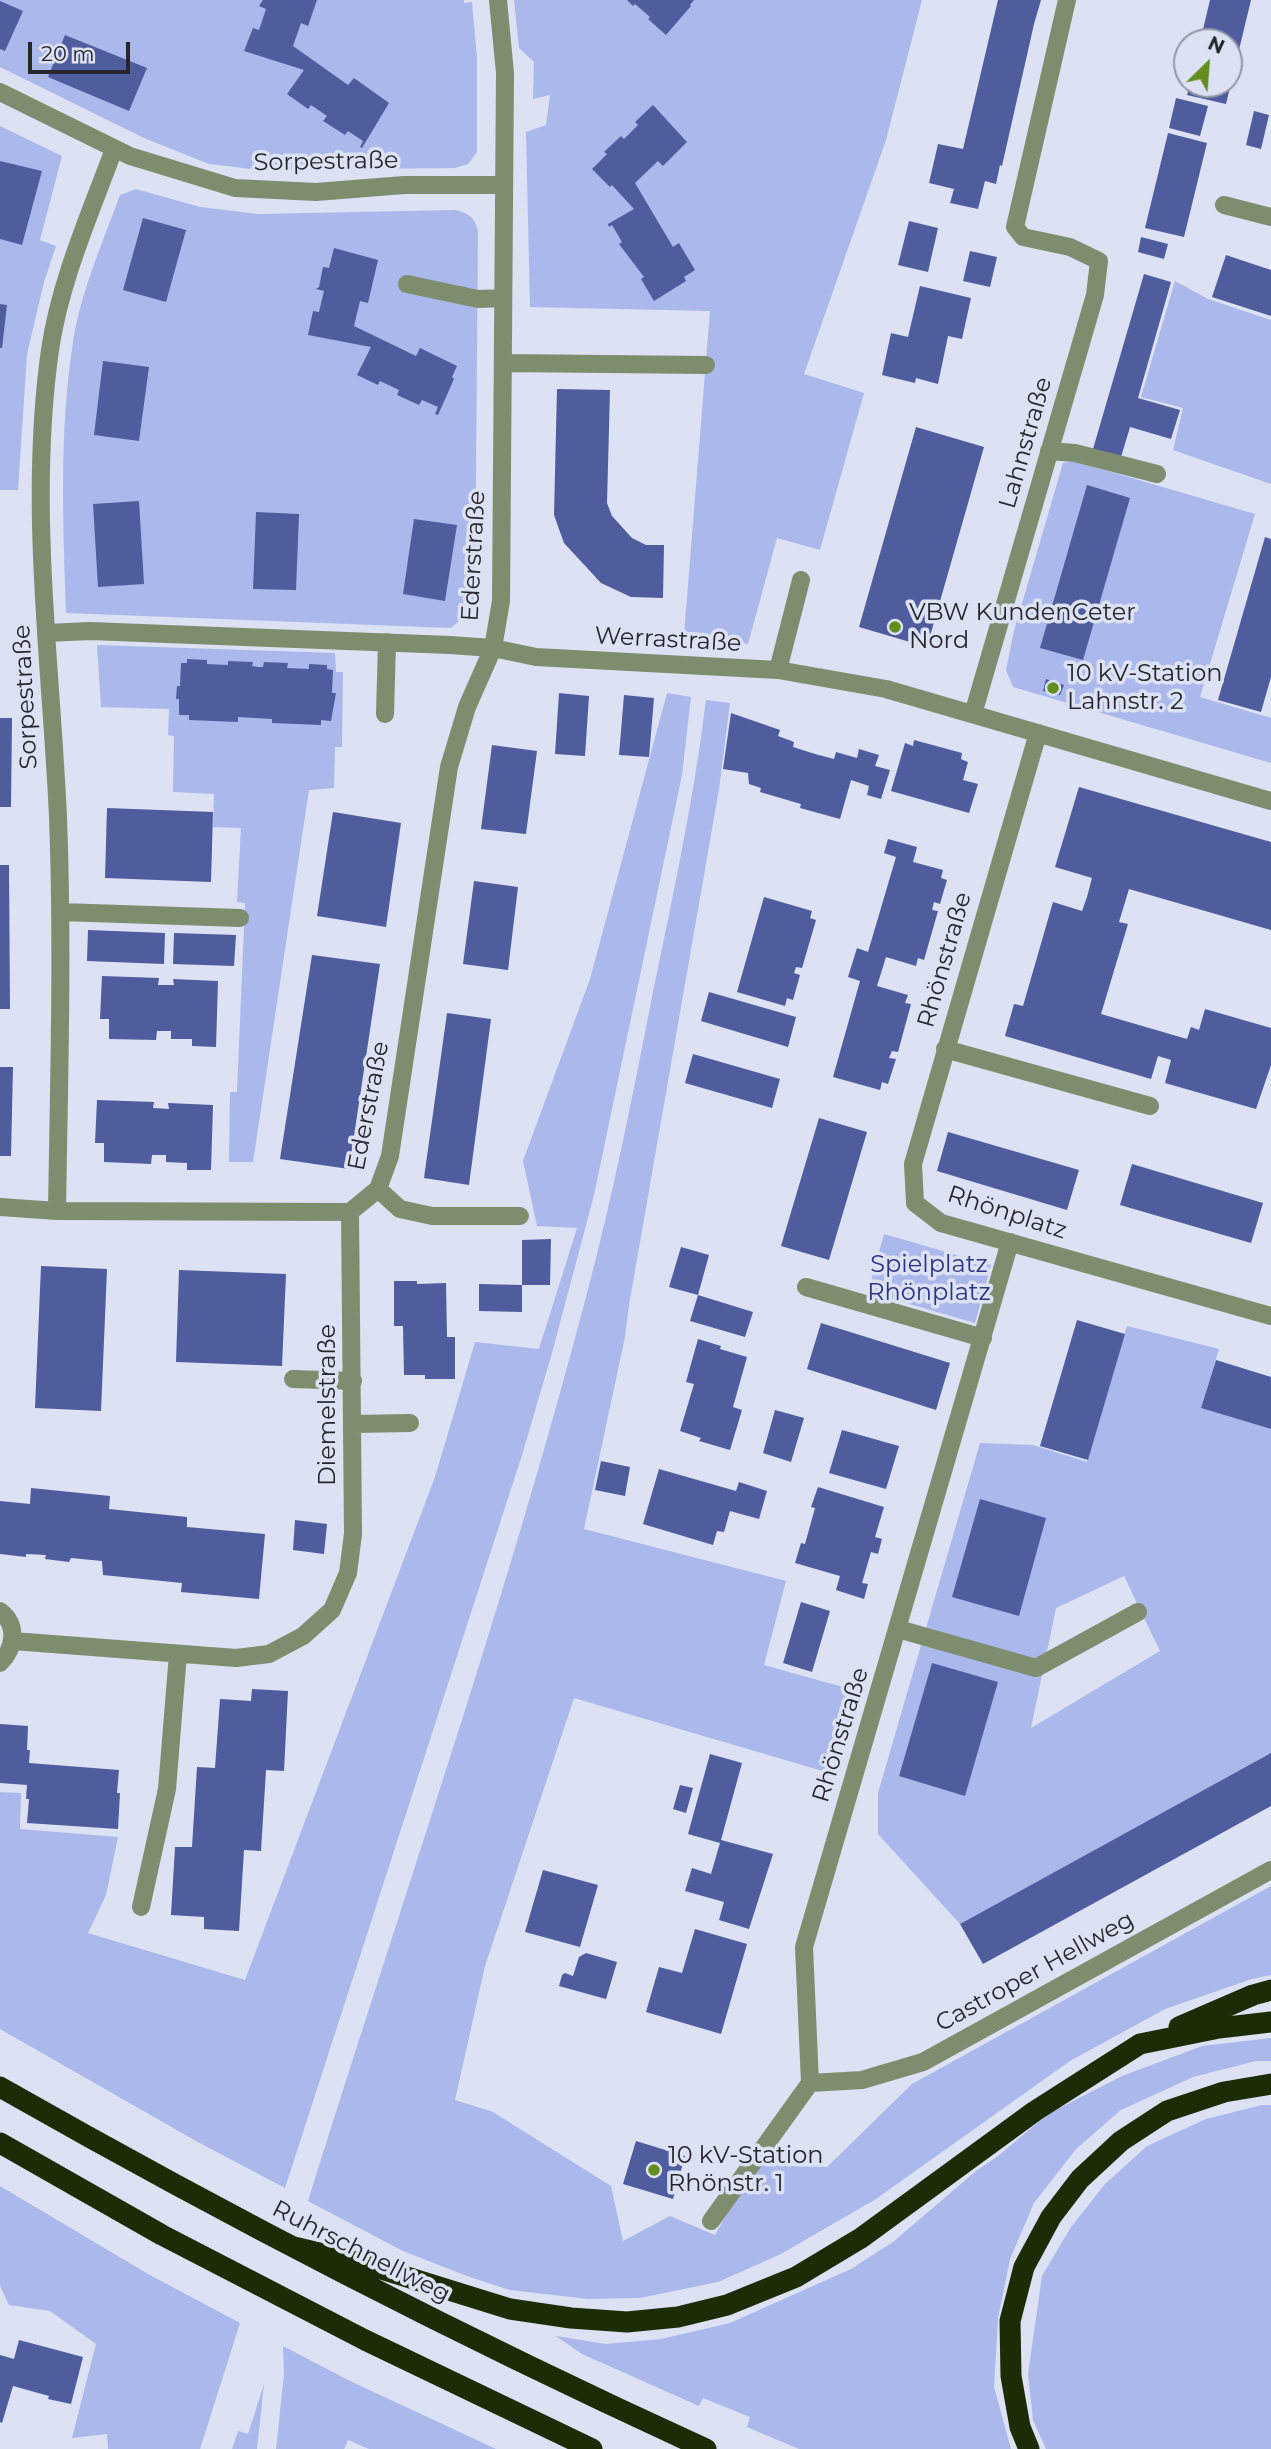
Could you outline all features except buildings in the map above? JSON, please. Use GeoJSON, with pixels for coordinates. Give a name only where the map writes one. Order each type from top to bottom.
{"type":"FeatureCollection","features":[{"type":"Feature","properties":{"kind":"highway"},"geometry":{"type":"LineString","coordinates":[[294,2247],[394,2272],[510,2309],[571,2318],[627,2322],[678,2318],[727,2305],[796,2277],[861,2238],[1035,2110],[1140,2044],[1271,1990]]}},
{"type":"Feature","properties":{"kind":"highway"},"geometry":{"type":"LineString","coordinates":[[1140,2044],[1219,2028],[1271,2022]]}},
{"type":"Feature","properties":{"kind":"highway"},"geometry":{"type":"LineString","coordinates":[[1029,2449],[1020,2427],[1012,2375],[1010,2321],[1024,2267],[1051,2217],[1080,2179],[1111,2150],[1167,2111],[1224,2092],[1271,2084]]}},
{"type":"Feature","properties":{"kind":"highway","name":"Ruhrschnellweg"},"geometry":{"type":"LineString","coordinates":[[0,2087],[180,2188],[384,2295],[706,2449]]}},
{"type":"Feature","properties":{"kind":"highway"},"geometry":{"type":"LineString","coordinates":[[0,2143],[163,2235],[365,2340],[592,2449]]}},
{"type":"Feature","properties":{"kind":"street","name":"Ederstraße"},"geometry":{"type":"LineString","coordinates":[[350,1212],[378,1189],[390,1156],[449,767],[467,707],[493,648],[501,601],[505,73],[498,0]]}},
{"type":"Feature","properties":{"kind":"street","name":"Lahnstraße"},"geometry":{"type":"LineString","coordinates":[[973,715],[1095,295],[1099,261],[1070,247],[1023,237],[1015,227],[1067,0]]}},
{"type":"Feature","properties":{"kind":"street","name":"Sorpestraße"},"geometry":{"type":"LineString","coordinates":[[0,92],[130,156],[235,188],[316,192],[404,185],[504,185]]}},
{"type":"Feature","properties":{"kind":"street","name":"Sorpestraße"},"geometry":{"type":"LineString","coordinates":[[57,1211],[61,912],[41,547],[43,421],[51,348],[60,305],[80,239],[114,149]]}},
{"type":"Feature","properties":{"kind":"street"},"geometry":{"type":"LineString","coordinates":[[1224,205],[1271,217]]}},
{"type":"Feature","properties":{"kind":"street"},"geometry":{"type":"LineString","coordinates":[[407,284],[478,299],[503,298]]}},
{"type":"Feature","properties":{"kind":"street"},"geometry":{"type":"LineString","coordinates":[[503,363],[706,365]]}},
{"type":"Feature","properties":{"kind":"street"},"geometry":{"type":"LineString","coordinates":[[1049,451],[1075,453],[1157,474]]}},
{"type":"Feature","properties":{"kind":"street"},"geometry":{"type":"LineString","coordinates":[[778,670],[802,580]]}},
{"type":"Feature","properties":{"kind":"street","name":"Werrastraße"},"geometry":{"type":"LineString","coordinates":[[47,633],[90,631],[387,642],[493,648],[536,657],[778,670],[886,689],[1271,801]]}},
{"type":"Feature","properties":{"kind":"street"},"geometry":{"type":"LineString","coordinates":[[385,714],[387,642]]}},
{"type":"Feature","properties":{"kind":"street","name":"Rhönstraße"},"geometry":{"type":"LineString","coordinates":[[915,1203],[913,1164],[1038,733]]}},
{"type":"Feature","properties":{"kind":"street"},"geometry":{"type":"LineString","coordinates":[[61,912],[240,918]]}},
{"type":"Feature","properties":{"kind":"street"},"geometry":{"type":"LineString","coordinates":[[945,1049],[1150,1107]]}},
{"type":"Feature","properties":{"kind":"street"},"geometry":{"type":"LineString","coordinates":[[378,1189],[400,1209],[432,1216],[520,1216]]}},
{"type":"Feature","properties":{"kind":"street","name":"Rhönplatz"},"geometry":{"type":"LineString","coordinates":[[915,1203],[941,1223],[1271,1316]]}},
{"type":"Feature","properties":{"kind":"street"},"geometry":{"type":"LineString","coordinates":[[0,1207],[57,1211],[350,1212]]}},
{"type":"Feature","properties":{"kind":"street","name":"Diemelstraße"},"geometry":{"type":"LineString","coordinates":[[13,1641],[236,1658],[269,1654],[303,1636],[332,1610],[348,1573],[353,1534],[350,1212]]}},
{"type":"Feature","properties":{"kind":"street","name":"Rhönstraße"},"geometry":{"type":"LineString","coordinates":[[810,2083],[804,1947],[1010,1242]]}},
{"type":"Feature","properties":{"kind":"street"},"geometry":{"type":"LineString","coordinates":[[806,1287],[983,1338]]}},
{"type":"Feature","properties":{"kind":"street"},"geometry":{"type":"LineString","coordinates":[[293,1379],[353,1381]]}},
{"type":"Feature","properties":{"kind":"street"},"geometry":{"type":"LineString","coordinates":[[353,1424],[410,1423]]}},
{"type":"Feature","properties":{"kind":"street"},"geometry":{"type":"LineString","coordinates":[[0,1611],[12,1626],[13,1641],[8,1656],[0,1663]]}},
{"type":"Feature","properties":{"kind":"street"},"geometry":{"type":"LineString","coordinates":[[898,1629],[1036,1668],[1139,1612]]}},
{"type":"Feature","properties":{"kind":"street"},"geometry":{"type":"LineString","coordinates":[[141,1908],[167,1789],[178,1654]]}},
{"type":"Feature","properties":{"kind":"street","name":"Castroper Hellweg"},"geometry":{"type":"LineString","coordinates":[[810,2083],[862,2080],[923,2062],[1271,1870]]}},
{"type":"Feature","properties":{"kind":"street"},"geometry":{"type":"LineString","coordinates":[[711,2221],[810,2083]]}},
{"type":"Feature","properties":{"kind":"green space"},"geometry":{"type":"Polygon","coordinates":[[[0,0],[472,2],[477,58],[477,152],[468,164],[455,168],[260,170],[209,164],[144,138],[0,67],[0,0]]]}},
{"type":"Feature","properties":{"kind":"green space"},"geometry":{"type":"Polygon","coordinates":[[[514,0],[922,0],[886,140],[804,374],[864,393],[820,550],[777,538],[748,644],[684,635],[710,311],[530,307],[526,132],[546,125],[550,95],[533,99],[534,62],[519,48],[514,0]]]}},
{"type":"Feature","properties":{"kind":"green space"},"geometry":{"type":"Polygon","coordinates":[[[0,126],[62,156],[40,240],[56,246],[44,282],[27,354],[18,490],[0,490],[0,126]]]}},
{"type":"Feature","properties":{"kind":"green space"},"geometry":{"type":"Polygon","coordinates":[[[136,189],[200,207],[258,214],[456,210],[473,219],[478,231],[475,607],[451,628],[66,613],[64,443],[73,342],[87,285],[120,195],[136,189]]]}},
{"type":"Feature","properties":{"kind":"green space"},"geometry":{"type":"Polygon","coordinates":[[[1175,281],[1208,299],[1271,320],[1271,484],[1173,450],[1183,408],[1141,397],[1175,281]]]}},
{"type":"Feature","properties":{"kind":"green space"},"geometry":{"type":"Polygon","coordinates":[[[1074,461],[1255,514],[1200,697],[1271,718],[1271,763],[1013,687],[1006,670],[1014,631],[1063,463],[1074,461]]]}},
{"type":"Feature","properties":{"kind":"green space"},"geometry":{"type":"Polygon","coordinates":[[[97,645],[335,653],[336,672],[343,672],[342,747],[335,747],[334,788],[309,790],[253,1162],[229,1162],[230,1092],[237,1092],[245,903],[237,902],[241,828],[213,827],[214,794],[173,792],[174,736],[168,735],[169,709],[101,707],[97,645]]]}},
{"type":"Feature","properties":{"kind":"green space"},"geometry":{"type":"Polygon","coordinates":[[[667,693],[691,697],[682,775],[594,1195],[522,1455],[285,2188],[196,2141],[0,2029],[0,1792],[21,1793],[20,1829],[118,1837],[106,1895],[88,1933],[245,1980],[435,1477],[475,1342],[539,1349],[577,1228],[537,1226],[523,1161],[590,979],[667,693]]]}},
{"type":"Feature","properties":{"kind":"green space"},"geometry":{"type":"Polygon","coordinates":[[[706,700],[730,703],[719,789],[625,1337],[584,1529],[786,1581],[764,1665],[850,1689],[826,1772],[574,1698],[485,1966],[455,2100],[493,2112],[611,2186],[623,2241],[670,2216],[715,2235],[754,2165],[827,2167],[912,2084],[1271,1886],[1271,1975],[1165,2009],[1070,2061],[876,2199],[781,2254],[718,2282],[640,2298],[588,2299],[510,2290],[467,2276],[403,2251],[308,2201],[488,1638],[586,1297],[622,1145],[675,883],[706,700]]]}},
{"type":"Feature","properties":{"kind":"green space","name":"Spielplatz Rhönplatz"},"geometry":{"type":"Polygon","coordinates":[[[884,1234],[991,1265],[975,1323],[868,1292],[884,1234]]]}},
{"type":"Feature","properties":{"kind":"green space"},"geometry":{"type":"Polygon","coordinates":[[[1127,1326],[1219,1349],[1201,1408],[1271,1429],[1271,1753],[960,1924],[878,1834],[878,1793],[980,1443],[1033,1445],[1087,1462],[1127,1326]],[[1124,1576],[1056,1608],[1031,1728],[1160,1651],[1124,1576]]]}},
{"type":"Feature","properties":{"kind":"green space"},"geometry":{"type":"Polygon","coordinates":[[[1271,2038],[1271,2061],[1256,2061],[1193,2077],[1121,2110],[1076,2149],[1034,2203],[1010,2259],[998,2318],[994,2387],[1011,2449],[799,2449],[747,2427],[750,2417],[703,2398],[699,2406],[582,2354],[556,2336],[606,2344],[661,2339],[730,2323],[851,2269],[893,2242],[1048,2114],[1122,2076],[1202,2046],[1271,2038]]]}},
{"type":"Feature","properties":{"kind":"green space"},"geometry":{"type":"Polygon","coordinates":[[[1271,2105],[1271,2449],[1046,2449],[1033,2420],[1028,2374],[1042,2276],[1071,2227],[1105,2184],[1147,2146],[1206,2119],[1271,2105]]]}},
{"type":"Feature","properties":{"kind":"green space"},"geometry":{"type":"Polygon","coordinates":[[[0,2186],[148,2274],[240,2323],[200,2449],[108,2449],[107,2434],[72,2438],[96,2344],[50,2311],[9,2305],[0,2286],[0,2186]]]}},
{"type":"Feature","properties":{"kind":"green space"},"geometry":{"type":"Polygon","coordinates":[[[283,2346],[348,2380],[496,2449],[369,2449],[348,2440],[344,2449],[276,2449],[284,2374],[283,2346]]]}},
{"type":"Feature","properties":{"kind":"green space"},"geometry":{"type":"Polygon","coordinates":[[[264,2384],[257,2449],[232,2449],[238,2431],[248,2434],[264,2384]]]}},
{"type":"Feature","properties":{"kind":"place","name":"VBW KundenCeter Nord"},"geometry":{"type":"Point","coordinates":[895,627]}},
{"type":"Feature","properties":{"kind":"place","name":"10 kV-Station Lahnstr. 2"},"geometry":{"type":"Point","coordinates":[1053,688]}},
{"type":"Feature","properties":{"kind":"place","name":"10 kV-Station Rhönstr. 1"},"geometry":{"type":"Point","coordinates":[654,2170]}}]}
